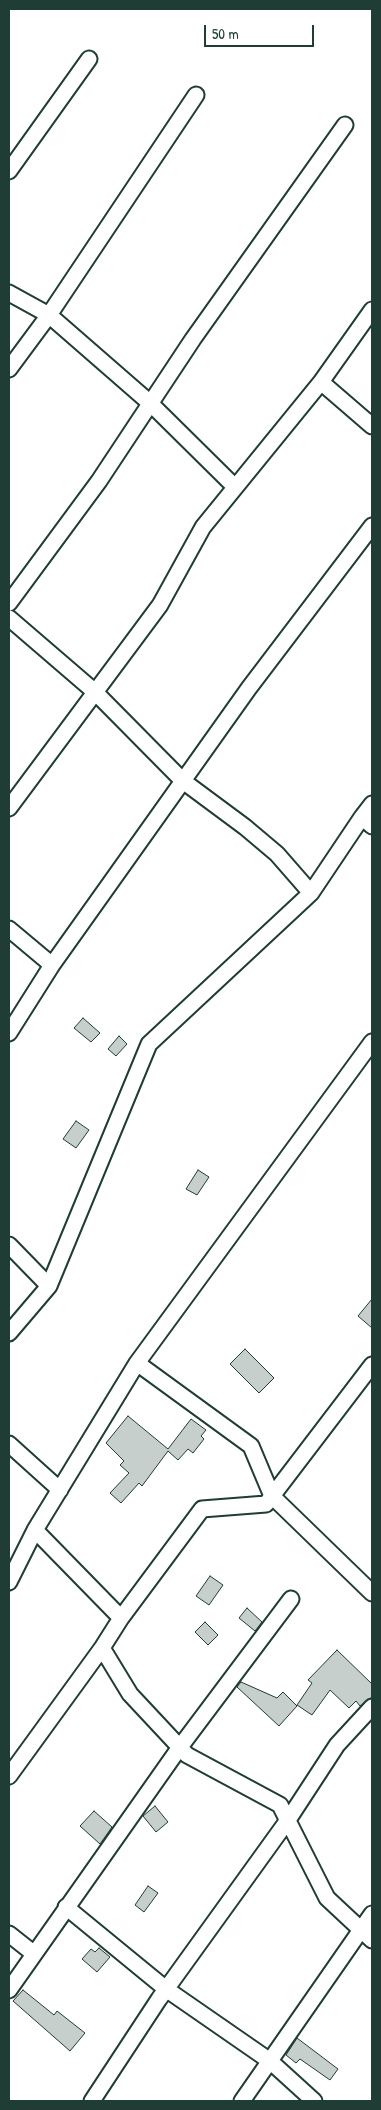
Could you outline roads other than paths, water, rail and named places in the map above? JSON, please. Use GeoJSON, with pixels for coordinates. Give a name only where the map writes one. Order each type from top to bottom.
{"type":"FeatureCollection","features":[{"type":"Feature","properties":{"kind":"street"},"geometry":{"type":"LineString","coordinates":[[9,171],[89,58]]}},
{"type":"Feature","properties":{"kind":"street"},"geometry":{"type":"LineString","coordinates":[[9,369],[48,315],[196,95]]}},
{"type":"Feature","properties":{"kind":"street"},"geometry":{"type":"LineString","coordinates":[[9,603],[99,481],[193,339],[345,125]]}},
{"type":"Feature","properties":{"kind":"street"},"geometry":{"type":"LineString","coordinates":[[9,293],[48,315],[150,403],[235,487]]}},
{"type":"Feature","properties":{"kind":"street"},"geometry":{"type":"LineString","coordinates":[[9,808],[160,604],[203,527],[321,382],[372,310]]}},
{"type":"Feature","properties":{"kind":"street"},"geometry":{"type":"LineString","coordinates":[[321,382],[372,426]]}},
{"type":"Feature","properties":{"kind":"street"},"geometry":{"type":"LineString","coordinates":[[9,1034],[52,965],[183,781],[250,688],[372,526]]}},
{"type":"Feature","properties":{"kind":"street"},"geometry":{"type":"LineString","coordinates":[[9,618],[95,692],[183,781],[245,827],[277,854],[311,893]]}},
{"type":"Feature","properties":{"kind":"street"},"geometry":{"type":"LineString","coordinates":[[9,1333],[48,1286],[150,1044],[311,893],[346,844],[367,821],[372,804]]}},
{"type":"Feature","properties":{"kind":"street"},"geometry":{"type":"LineString","coordinates":[[9,929],[52,965]]}},
{"type":"Feature","properties":{"kind":"street"},"geometry":{"type":"LineString","coordinates":[[9,1582],[35,1530],[137,1363],[372,1042]]}},
{"type":"Feature","properties":{"kind":"street"},"geometry":{"type":"LineString","coordinates":[[9,1244],[48,1286]]}},
{"type":"Feature","properties":{"kind":"street"},"geometry":{"type":"LineString","coordinates":[[137,1363],[251,1446],[272,1496],[372,1593]]}},
{"type":"Feature","properties":{"kind":"street"},"geometry":{"type":"LineString","coordinates":[[9,1776],[102,1648],[121,1618],[202,1509],[266,1504],[372,1365]]}},
{"type":"Feature","properties":{"kind":"street"},"geometry":{"type":"LineString","coordinates":[[9,1444],[60,1490]]}},
{"type":"Feature","properties":{"kind":"street"},"geometry":{"type":"LineString","coordinates":[[35,1530],[121,1618]]}},
{"type":"Feature","properties":{"kind":"street"},"geometry":{"type":"LineString","coordinates":[[9,1990],[33,1953],[180,1747],[292,1599]]}},
{"type":"Feature","properties":{"kind":"street"},"geometry":{"type":"LineString","coordinates":[[102,1648],[130,1694],[187,1755],[280,1805],[327,1898],[372,1940]]}},
{"type":"Feature","properties":{"kind":"street"},"geometry":{"type":"LineString","coordinates":[[92,2101],[166,1989],[288,1820],[337,1745],[372,1707]]}},
{"type":"Feature","properties":{"kind":"street"},"geometry":{"type":"LineString","coordinates":[[66,1907],[166,1989],[270,2061],[314,2101]]}},
{"type":"Feature","properties":{"kind":"street"},"geometry":{"type":"LineString","coordinates":[[242,2101],[360,1928],[372,1914]]}},
{"type":"Feature","properties":{"kind":"street"},"geometry":{"type":"LineString","coordinates":[[9,1934],[33,1953]]}}]}
